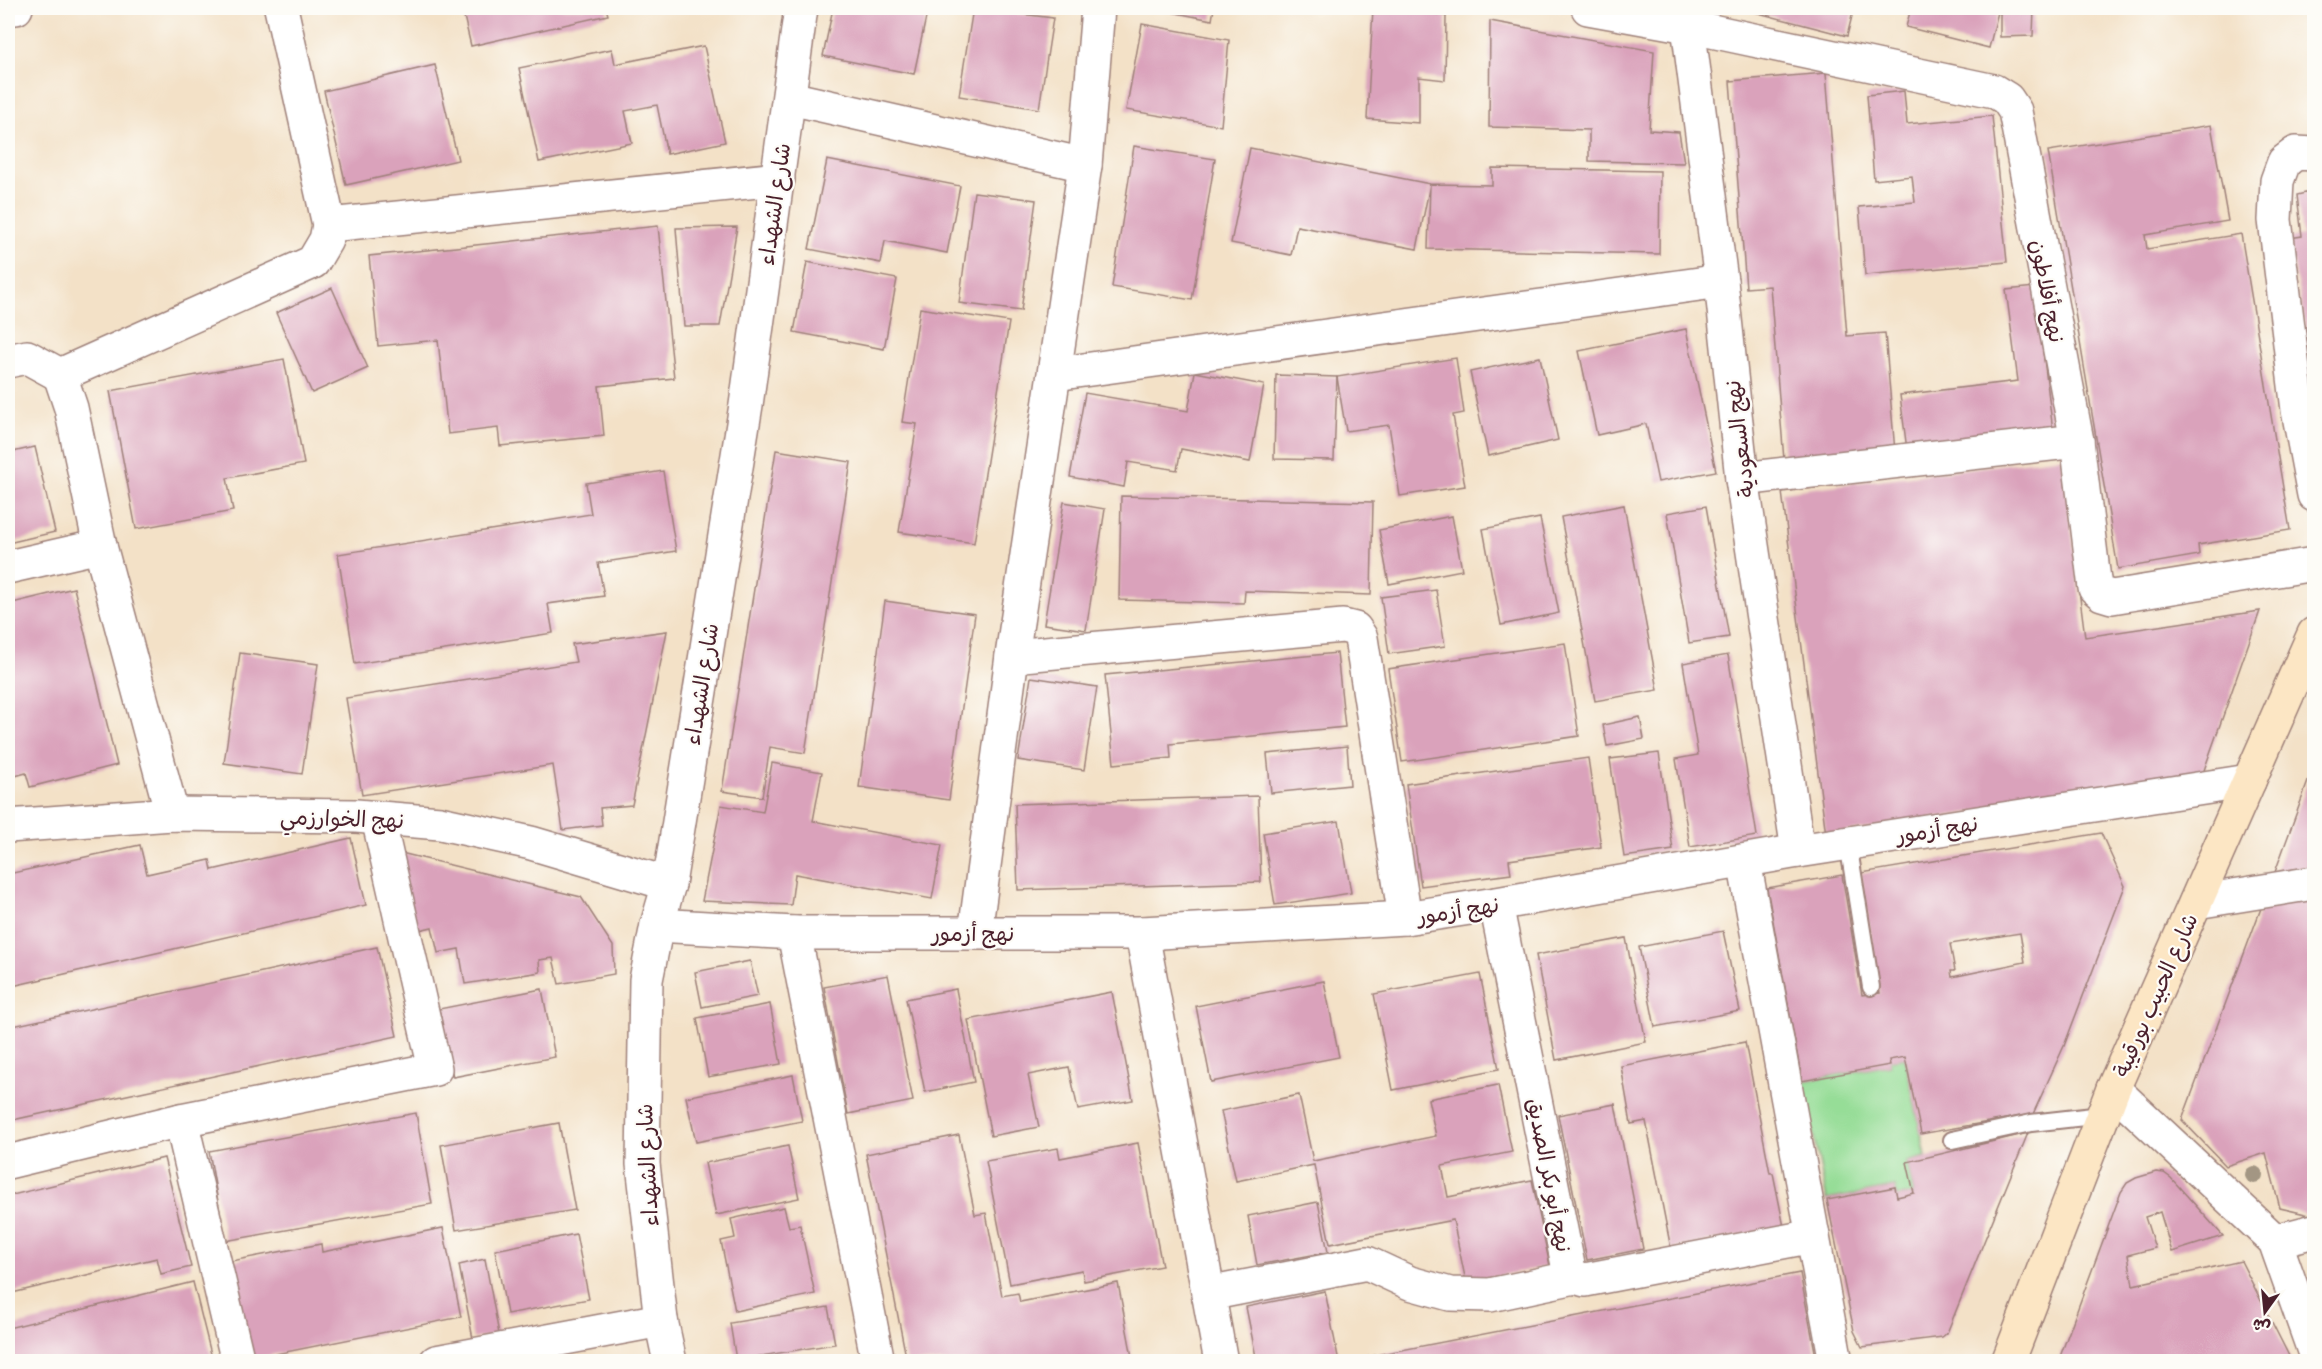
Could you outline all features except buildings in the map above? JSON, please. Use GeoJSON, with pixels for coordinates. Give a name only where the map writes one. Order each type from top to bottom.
{"type":"FeatureCollection","features":[{"type":"Feature","properties":{"kind":"main road","name":"شارع الحبيب بورقيبة"},"geometry":{"type":"LineString","coordinates":[[2008,1362],[2108,1102],[2314,634]]}},
{"type":"Feature","properties":{"kind":"street"},"geometry":{"type":"LineString","coordinates":[[8,9],[16,8]]}},
{"type":"Feature","properties":{"kind":"street"},"geometry":{"type":"LineString","coordinates":[[60,375],[313,262],[326,240],[329,225],[281,8]]}},
{"type":"Feature","properties":{"kind":"street","name":"شارع الشهداء"},"geometry":{"type":"LineString","coordinates":[[670,1362],[661,1320],[643,1164],[646,980],[657,925],[669,884],[744,417],[801,8]]}},
{"type":"Feature","properties":{"kind":"street"},"geometry":{"type":"LineString","coordinates":[[975,933],[1012,656],[1085,165],[1098,8]]}},
{"type":"Feature","properties":{"kind":"street","name":"نهج أفلاطون"},"geometry":{"type":"LineString","coordinates":[[1588,8],[1689,16],[1994,91],[2007,99],[2015,111],[2077,441],[2096,588],[2102,594],[2112,597],[2314,564]]}},
{"type":"Feature","properties":{"kind":"street","name":"نهج السعودية"},"geometry":{"type":"LineString","coordinates":[[1689,16],[1742,479],[1798,851]]}},
{"type":"Feature","properties":{"kind":"street"},"geometry":{"type":"LineString","coordinates":[[790,98],[1085,165]]}},
{"type":"Feature","properties":{"kind":"street"},"geometry":{"type":"LineString","coordinates":[[2314,154],[2296,153],[2284,162],[2277,180],[2275,220],[2298,410],[2314,495]]}},
{"type":"Feature","properties":{"kind":"street"},"geometry":{"type":"LineString","coordinates":[[329,225],[778,179]]}},
{"type":"Feature","properties":{"kind":"street"},"geometry":{"type":"LineString","coordinates":[[1055,375],[1721,281]]}},
{"type":"Feature","properties":{"kind":"street"},"geometry":{"type":"LineString","coordinates":[[8,361],[27,357],[60,375],[71,408],[100,546],[172,814]]}},
{"type":"Feature","properties":{"kind":"street"},"geometry":{"type":"LineString","coordinates":[[1742,479],[2077,441]]}},
{"type":"Feature","properties":{"kind":"street"},"geometry":{"type":"LineString","coordinates":[[8,567],[100,546]]}},
{"type":"Feature","properties":{"kind":"street"},"geometry":{"type":"LineString","coordinates":[[1012,656],[1343,626],[1355,629],[1361,638],[1406,918]]}},
{"type":"Feature","properties":{"kind":"street","name":"نهج أزمور"},"geometry":{"type":"LineString","coordinates":[[657,925],[794,933],[1142,933],[1406,918],[1798,851],[2249,781]]}},
{"type":"Feature","properties":{"kind":"street","name":"نهج الخوارزمي"},"geometry":{"type":"LineString","coordinates":[[8,826],[172,814],[304,815],[440,823],[531,843],[669,884]]}},
{"type":"Feature","properties":{"kind":"street"},"geometry":{"type":"LineString","coordinates":[[8,1162],[181,1120],[435,1069],[378,818]]}},
{"type":"Feature","properties":{"kind":"street"},"geometry":{"type":"LineString","coordinates":[[1744,861],[1836,1362]]}},
{"type":"Feature","properties":{"kind":"street"},"geometry":{"type":"LineString","coordinates":[[2196,902],[2314,883]]}},
{"type":"Feature","properties":{"kind":"street","name":"نهج أبو بكر الصديق"},"geometry":{"type":"LineString","coordinates":[[1496,904],[1569,1270],[1575,1277],[1585,1280],[1813,1236]]}},
{"type":"Feature","properties":{"kind":"street"},"geometry":{"type":"LineString","coordinates":[[794,933],[878,1362]]}},
{"type":"Feature","properties":{"kind":"street"},"geometry":{"type":"LineString","coordinates":[[1142,933],[1221,1362]]}},
{"type":"Feature","properties":{"kind":"street"},"geometry":{"type":"LineString","coordinates":[[2108,1102],[2275,1241],[2314,1351]]}},
{"type":"Feature","properties":{"kind":"street"},"geometry":{"type":"LineString","coordinates":[[181,1120],[238,1362]]}},
{"type":"Feature","properties":{"kind":"street"},"geometry":{"type":"LineString","coordinates":[[2275,1241],[2314,1231]]}},
{"type":"Feature","properties":{"kind":"street"},"geometry":{"type":"LineString","coordinates":[[1208,1294],[1367,1263],[1410,1283],[1450,1293],[1490,1295],[1575,1277]]}},
{"type":"Feature","properties":{"kind":"street"},"geometry":{"type":"LineString","coordinates":[[453,1360],[661,1320]]}},
{"type":"Feature","properties":{"kind":"lane"},"geometry":{"type":"LineString","coordinates":[[1848,843],[1870,987]]}},
{"type":"Feature","properties":{"kind":"lane"},"geometry":{"type":"LineString","coordinates":[[1952,1140],[2031,1123],[2108,1102]]}},
{"type":"Feature","properties":{"kind":"green space"},"geometry":{"type":"Polygon","coordinates":[[[1905,1057],[1926,1157],[1907,1162],[1914,1193],[1897,1197],[1895,1187],[1827,1200],[1802,1081],[1890,1065],[1889,1060],[1905,1057]]]}}]}
